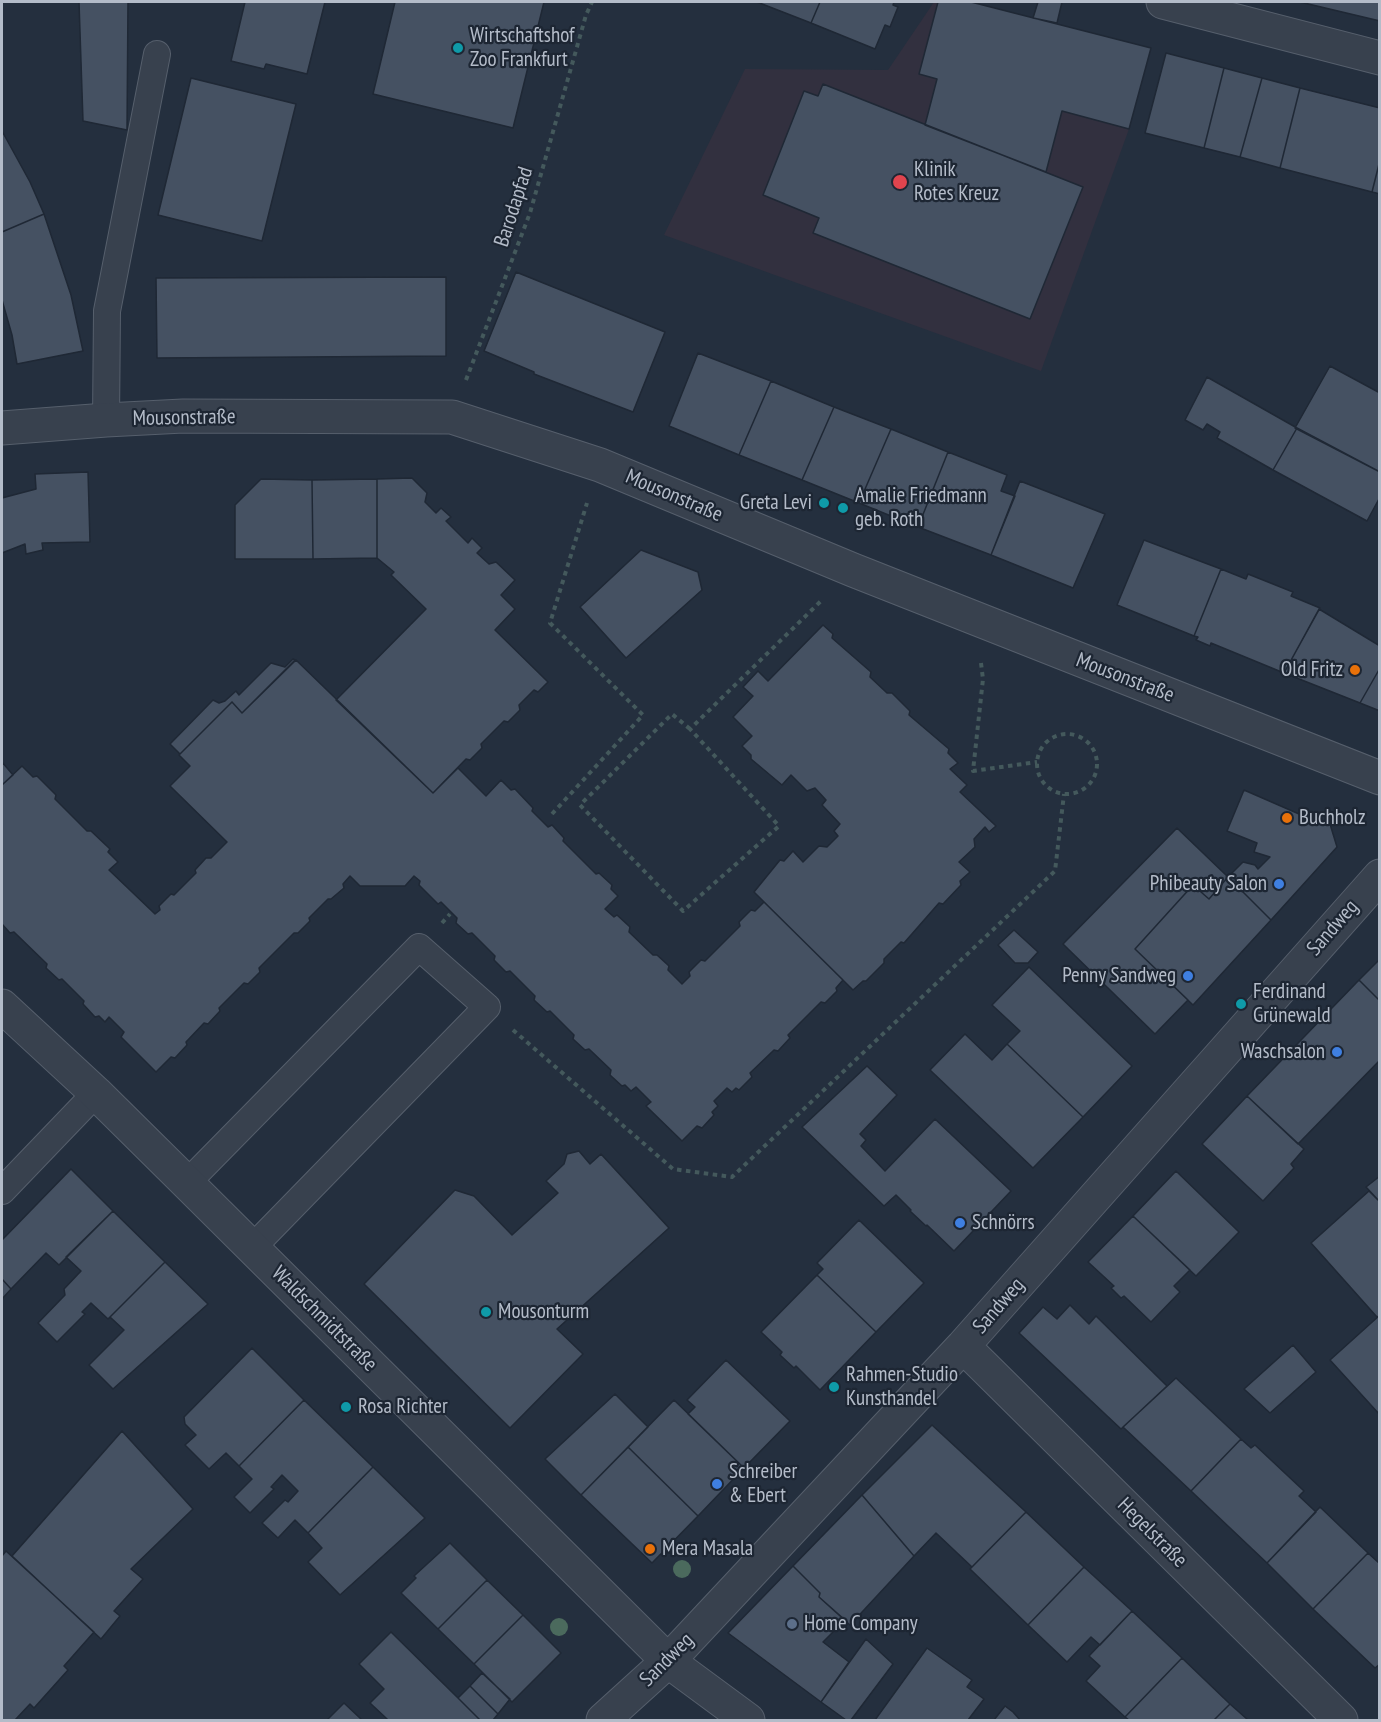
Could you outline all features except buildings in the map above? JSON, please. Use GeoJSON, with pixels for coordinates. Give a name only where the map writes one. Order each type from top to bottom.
{"type":"FeatureCollection","features":[{"type":"Feature","properties":{"kind":"street"},"geometry":{"type":"LineString","coordinates":[[1163,2],[1380,58]]}},
{"type":"Feature","properties":{"kind":"street","name":"Mousonstraße"},"geometry":{"type":"LineString","coordinates":[[2,428],[183,416],[452,417],[600,465],[980,621],[1380,778]]}},
{"type":"Feature","properties":{"kind":"street","name":"Sandweg"},"geometry":{"type":"LineString","coordinates":[[603,1720],[668,1661],[963,1346],[1380,876]]}},
{"type":"Feature","properties":{"kind":"street","name":"Waldschmidtstraße"},"geometry":{"type":"LineString","coordinates":[[2,1006],[188,1183],[668,1661],[748,1720]]}},
{"type":"Feature","properties":{"kind":"street","name":"Hegelstraße"},"geometry":{"type":"LineString","coordinates":[[963,1346],[1341,1720]]}},
{"type":"Feature","properties":{"kind":"lane"},"geometry":{"type":"LineString","coordinates":[[106,420],[107,311],[157,54]]}},
{"type":"Feature","properties":{"kind":"lane"},"geometry":{"type":"LineString","coordinates":[[188,1183],[419,947],[487,1007],[253,1247]]}},
{"type":"Feature","properties":{"kind":"lane"},"geometry":{"type":"LineString","coordinates":[[2,1191],[96,1093]]}},
{"type":"Feature","properties":{"kind":"path","name":"Barodapfad"},"geometry":{"type":"LineString","coordinates":[[452,417],[530,213],[592,2]]}},
{"type":"Feature","properties":{"kind":"path"},"geometry":{"type":"LineString","coordinates":[[552,814],[643,715],[550,623],[600,465]]}},
{"type":"Feature","properties":{"kind":"path"},"geometry":{"type":"LineString","coordinates":[[690,729],[853,570]]}},
{"type":"Feature","properties":{"kind":"path"},"geometry":{"type":"LineString","coordinates":[[980,621],[983,679],[973,771],[1036,762]]}},
{"type":"Feature","properties":{"kind":"path"},"geometry":{"type":"LineString","coordinates":[[672,714],[690,729],[779,826],[683,911],[580,805],[672,714]]}},
{"type":"Feature","properties":{"kind":"path"},"geometry":{"type":"LineString","coordinates":[[1061,734],[1076,734],[1090,743],[1097,754],[1098,765],[1095,778],[1083,790],[1064,794],[1049,788],[1039,777],[1036,762],[1040,750],[1049,739],[1061,734]]}},
{"type":"Feature","properties":{"kind":"path"},"geometry":{"type":"LineString","coordinates":[[487,1007],[673,1169],[732,1177],[1055,871],[1064,794]]}},
{"type":"Feature","properties":{"kind":"shaded area","name":"Klinik Rotes Kreuz"},"geometry":{"type":"Polygon","coordinates":[[[934,2],[971,2],[1151,48],[1129,129],[1041,371],[664,235],[745,69],[888,70],[934,2]]]}},
{"type":"Feature","properties":{"kind":"place","name":"Wirtschaftshof Zoo Frankfurt"},"geometry":{"type":"Point","coordinates":[458,48]}},
{"type":"Feature","properties":{"kind":"place","name":"Klinik Rotes Kreuz"},"geometry":{"type":"Point","coordinates":[900,182]}},
{"type":"Feature","properties":{"kind":"place","name":"Greta Levi"},"geometry":{"type":"Point","coordinates":[824,503]}},
{"type":"Feature","properties":{"kind":"place","name":"Amalie Friedmann geb. Roth"},"geometry":{"type":"Point","coordinates":[843,508]}},
{"type":"Feature","properties":{"kind":"place","name":"Old Fritz"},"geometry":{"type":"Point","coordinates":[1355,670]}},
{"type":"Feature","properties":{"kind":"place","name":"Buchholz"},"geometry":{"type":"Point","coordinates":[1287,818]}},
{"type":"Feature","properties":{"kind":"place","name":"Phibeauty Salon"},"geometry":{"type":"Point","coordinates":[1279,884]}},
{"type":"Feature","properties":{"kind":"place","name":"Penny Sandweg"},"geometry":{"type":"Point","coordinates":[1188,976]}},
{"type":"Feature","properties":{"kind":"place","name":"Ferdinand Grünewald"},"geometry":{"type":"Point","coordinates":[1241,1004]}},
{"type":"Feature","properties":{"kind":"place","name":"Waschsalon"},"geometry":{"type":"Point","coordinates":[1337,1052]}},
{"type":"Feature","properties":{"kind":"place","name":"Schnörrs"},"geometry":{"type":"Point","coordinates":[960,1223]}},
{"type":"Feature","properties":{"kind":"place","name":"Mousonturm"},"geometry":{"type":"Point","coordinates":[486,1312]}},
{"type":"Feature","properties":{"kind":"place","name":"Rahmen-Studio Kunsthandel"},"geometry":{"type":"Point","coordinates":[834,1387]}},
{"type":"Feature","properties":{"kind":"place","name":"Rosa Richter"},"geometry":{"type":"Point","coordinates":[346,1407]}},
{"type":"Feature","properties":{"kind":"place","name":"Schreiber & Ebert"},"geometry":{"type":"Point","coordinates":[717,1484]}},
{"type":"Feature","properties":{"kind":"place","name":"Mera Masala"},"geometry":{"type":"Point","coordinates":[650,1549]}},
{"type":"Feature","properties":{"kind":"place","name":"Home Company"},"geometry":{"type":"Point","coordinates":[792,1624]}}]}
